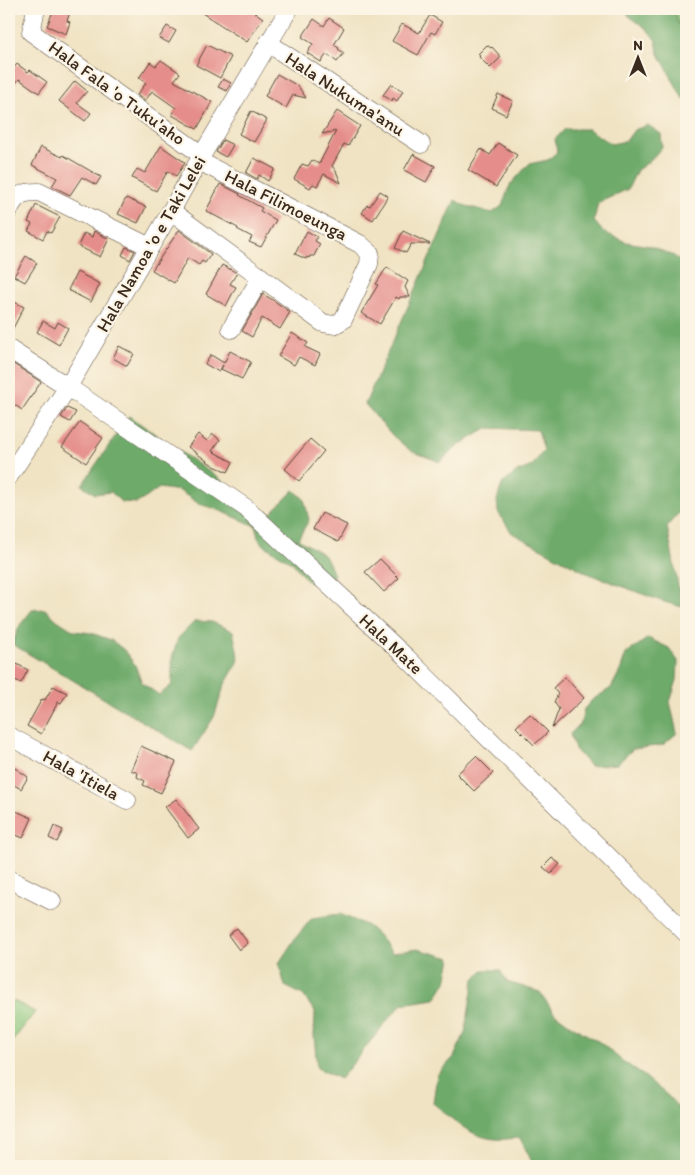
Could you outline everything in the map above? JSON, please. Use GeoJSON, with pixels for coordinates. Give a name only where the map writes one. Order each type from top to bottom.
{"type":"FeatureCollection","features":[{"type":"Feature","properties":{"kind":"street","name":"Hala Fala 'o Tuku'aho"},"geometry":{"type":"LineString","coordinates":[[36,9],[32,32],[201,158]]}},
{"type":"Feature","properties":{"kind":"street","name":"Hala Namoa 'o e Taki Lelei"},"geometry":{"type":"LineString","coordinates":[[9,476],[68,387],[289,9]]}},
{"type":"Feature","properties":{"kind":"street","name":"Hala Nukuma'anu"},"geometry":{"type":"LineString","coordinates":[[268,44],[421,144]]}},
{"type":"Feature","properties":{"kind":"street","name":"Hala Filimoeunga"},"geometry":{"type":"LineString","coordinates":[[201,158],[360,244],[370,254],[369,264],[343,320],[334,325],[323,323],[261,277]]}},
{"type":"Feature","properties":{"kind":"street"},"geometry":{"type":"LineString","coordinates":[[9,210],[14,200],[26,192],[39,192],[150,247]]}},
{"type":"Feature","properties":{"kind":"street"},"geometry":{"type":"LineString","coordinates":[[171,212],[261,277],[231,329]]}},
{"type":"Feature","properties":{"kind":"street","name":"Hala Mate"},"geometry":{"type":"LineString","coordinates":[[9,349],[246,508],[406,657],[686,933]]}},
{"type":"Feature","properties":{"kind":"street","name":"Hala 'Itiela"},"geometry":{"type":"LineString","coordinates":[[9,736],[127,800]]}},
{"type":"Feature","properties":{"kind":"street"},"geometry":{"type":"LineString","coordinates":[[9,879],[52,901]]}},
{"type":"Feature","properties":{"kind":"green space"},"geometry":{"type":"Polygon","coordinates":[[[625,9],[674,9],[678,23],[686,26],[686,99],[683,99],[658,52],[656,41],[647,29],[629,16],[625,9]]]}},
{"type":"Feature","properties":{"kind":"green space"},"geometry":{"type":"Polygon","coordinates":[[[674,9],[686,9],[686,26],[678,24],[674,9]]]}},
{"type":"Feature","properties":{"kind":"green space"},"geometry":{"type":"Polygon","coordinates":[[[648,125],[661,134],[662,147],[650,161],[637,170],[628,189],[598,203],[594,221],[603,232],[626,242],[650,246],[674,256],[686,266],[686,505],[667,526],[682,607],[587,573],[512,533],[498,512],[497,500],[502,484],[517,472],[532,466],[544,450],[538,430],[488,428],[459,445],[440,462],[411,451],[393,436],[365,404],[455,200],[463,205],[492,213],[502,206],[510,185],[529,164],[548,160],[557,152],[555,139],[565,129],[588,129],[611,144],[626,141],[634,130],[648,125]]]}},
{"type":"Feature","properties":{"kind":"green space"},"geometry":{"type":"Polygon","coordinates":[[[129,416],[270,514],[294,490],[304,499],[309,520],[298,539],[319,552],[328,561],[334,575],[326,585],[308,582],[293,563],[265,546],[258,538],[256,526],[199,504],[180,491],[159,488],[137,503],[121,502],[111,492],[95,494],[82,485],[129,416]]]}},
{"type":"Feature","properties":{"kind":"green space"},"geometry":{"type":"Polygon","coordinates":[[[45,609],[57,620],[74,631],[91,633],[111,640],[124,650],[135,665],[142,683],[159,695],[172,685],[172,658],[178,638],[195,621],[212,622],[233,631],[239,660],[224,686],[214,717],[192,751],[12,644],[20,625],[32,610],[45,609]]]}},
{"type":"Feature","properties":{"kind":"green space"},"geometry":{"type":"Polygon","coordinates":[[[648,638],[669,648],[678,661],[677,680],[670,702],[677,733],[663,745],[633,749],[617,764],[590,766],[575,749],[570,734],[581,723],[584,709],[592,700],[611,688],[626,654],[648,638]]]}},
{"type":"Feature","properties":{"kind":"green space"},"geometry":{"type":"Polygon","coordinates":[[[340,914],[368,926],[379,936],[392,953],[417,949],[451,958],[446,982],[435,999],[402,1004],[340,1079],[317,1068],[314,1035],[315,1012],[303,995],[285,986],[279,963],[294,940],[312,918],[340,914]]]}},
{"type":"Feature","properties":{"kind":"green space"},"geometry":{"type":"Polygon","coordinates":[[[483,970],[500,970],[507,982],[540,992],[554,1013],[601,1043],[668,1096],[686,1116],[686,1166],[534,1166],[520,1138],[499,1139],[478,1135],[454,1121],[433,1103],[437,1075],[454,1057],[465,1033],[474,980],[483,970]]]}},
{"type":"Feature","properties":{"kind":"green space"},"geometry":{"type":"Polygon","coordinates":[[[14,1001],[35,1012],[9,1046],[9,1002],[14,1001]]]}},
{"type":"Feature","properties":{"kind":"building"},"geometry":{"type":"Polygon","coordinates":[[[54,9],[71,9],[67,21],[70,22],[66,34],[47,26],[54,9]]]}},
{"type":"Feature","properties":{"kind":"building"},"geometry":{"type":"Polygon","coordinates":[[[196,9],[250,9],[263,18],[247,42],[196,9]]]}},
{"type":"Feature","properties":{"kind":"building"},"geometry":{"type":"Polygon","coordinates":[[[430,15],[442,22],[435,34],[431,32],[418,55],[392,41],[402,24],[419,33],[430,15]]]}},
{"type":"Feature","properties":{"kind":"building"},"geometry":{"type":"Polygon","coordinates":[[[329,18],[344,28],[334,45],[344,53],[337,62],[327,54],[321,62],[307,53],[313,44],[302,37],[314,19],[324,26],[329,18]]]}},
{"type":"Feature","properties":{"kind":"building"},"geometry":{"type":"Polygon","coordinates":[[[167,26],[176,31],[169,43],[159,38],[167,26]]]}},
{"type":"Feature","properties":{"kind":"building"},"geometry":{"type":"Polygon","coordinates":[[[207,45],[231,57],[220,78],[196,65],[207,45]]]}},
{"type":"Feature","properties":{"kind":"building"},"geometry":{"type":"Polygon","coordinates":[[[487,45],[492,47],[501,57],[490,68],[478,54],[487,45]]]}},
{"type":"Feature","properties":{"kind":"building"},"geometry":{"type":"Polygon","coordinates":[[[161,60],[180,73],[174,81],[212,102],[197,129],[172,115],[176,108],[152,91],[145,101],[137,95],[146,83],[139,78],[150,62],[156,66],[161,60]]]}},
{"type":"Feature","properties":{"kind":"building"},"geometry":{"type":"Polygon","coordinates":[[[17,64],[28,72],[30,70],[47,82],[39,93],[19,79],[15,84],[9,80],[9,74],[17,64]]]}},
{"type":"Feature","properties":{"kind":"building"},"geometry":{"type":"Polygon","coordinates":[[[277,74],[298,86],[306,98],[293,95],[286,108],[265,96],[277,74]]]}},
{"type":"Feature","properties":{"kind":"building"},"geometry":{"type":"Polygon","coordinates":[[[223,79],[231,83],[227,91],[218,87],[223,79]]]}},
{"type":"Feature","properties":{"kind":"building"},"geometry":{"type":"Polygon","coordinates":[[[75,81],[87,91],[77,103],[91,113],[85,121],[59,101],[75,81]]]}},
{"type":"Feature","properties":{"kind":"building"},"geometry":{"type":"Polygon","coordinates":[[[391,84],[403,91],[397,101],[393,98],[392,101],[383,95],[391,84]]]}},
{"type":"Feature","properties":{"kind":"building"},"geometry":{"type":"Polygon","coordinates":[[[498,94],[513,101],[506,115],[492,108],[498,94]]]}},
{"type":"Feature","properties":{"kind":"building"},"geometry":{"type":"Polygon","coordinates":[[[251,111],[267,120],[254,142],[239,134],[251,111]]]}},
{"type":"Feature","properties":{"kind":"building"},"geometry":{"type":"Polygon","coordinates":[[[337,111],[360,126],[348,146],[344,144],[332,166],[341,183],[324,174],[317,186],[313,184],[310,188],[294,179],[302,164],[308,166],[312,160],[319,164],[336,131],[322,134],[337,111]]]}},
{"type":"Feature","properties":{"kind":"building"},"geometry":{"type":"Polygon","coordinates":[[[223,140],[233,145],[226,157],[216,152],[223,140]]]}},
{"type":"Feature","properties":{"kind":"building"},"geometry":{"type":"Polygon","coordinates":[[[498,143],[517,155],[496,187],[468,170],[481,149],[490,155],[498,143]]]}},
{"type":"Feature","properties":{"kind":"building"},"geometry":{"type":"Polygon","coordinates":[[[161,146],[185,163],[176,176],[168,171],[156,191],[132,178],[137,169],[145,173],[161,146]]]}},
{"type":"Feature","properties":{"kind":"building"},"geometry":{"type":"Polygon","coordinates":[[[41,147],[62,157],[63,155],[101,177],[96,185],[82,177],[70,195],[52,186],[57,178],[32,165],[41,147]]]}},
{"type":"Feature","properties":{"kind":"building"},"geometry":{"type":"Polygon","coordinates":[[[413,154],[435,166],[426,182],[404,170],[413,154]]]}},
{"type":"Feature","properties":{"kind":"building"},"geometry":{"type":"Polygon","coordinates":[[[254,158],[275,169],[268,181],[259,175],[257,179],[246,173],[254,158]]]}},
{"type":"Feature","properties":{"kind":"building"},"geometry":{"type":"Polygon","coordinates":[[[220,184],[262,208],[260,211],[276,220],[261,247],[249,242],[252,237],[206,211],[220,184]]]}},
{"type":"Feature","properties":{"kind":"building"},"geometry":{"type":"Polygon","coordinates":[[[380,191],[388,196],[373,220],[362,213],[367,205],[370,206],[380,191]]]}},
{"type":"Feature","properties":{"kind":"building"},"geometry":{"type":"Polygon","coordinates":[[[126,198],[146,207],[138,223],[118,214],[126,198]]]}},
{"type":"Feature","properties":{"kind":"building"},"geometry":{"type":"Polygon","coordinates":[[[36,205],[60,217],[51,233],[47,231],[43,239],[28,231],[32,224],[28,222],[36,205]]]}},
{"type":"Feature","properties":{"kind":"building"},"geometry":{"type":"Polygon","coordinates":[[[179,230],[211,254],[205,263],[202,261],[199,265],[188,258],[174,283],[152,270],[179,230]]]}},
{"type":"Feature","properties":{"kind":"building"},"geometry":{"type":"Polygon","coordinates":[[[94,231],[109,239],[100,257],[78,246],[84,233],[92,237],[94,231]]]}},
{"type":"Feature","properties":{"kind":"building"},"geometry":{"type":"Polygon","coordinates":[[[307,231],[317,237],[315,241],[320,244],[314,256],[307,257],[306,259],[295,254],[307,231]]]}},
{"type":"Feature","properties":{"kind":"building"},"geometry":{"type":"Polygon","coordinates":[[[403,231],[430,244],[411,244],[406,253],[395,248],[403,231]]]}},
{"type":"Feature","properties":{"kind":"building"},"geometry":{"type":"Polygon","coordinates":[[[126,247],[135,251],[130,260],[122,255],[126,247]]]}},
{"type":"Feature","properties":{"kind":"building"},"geometry":{"type":"Polygon","coordinates":[[[26,256],[37,263],[25,282],[14,276],[26,256]]]}},
{"type":"Feature","properties":{"kind":"building"},"geometry":{"type":"Polygon","coordinates":[[[222,265],[237,273],[230,284],[236,287],[226,306],[206,294],[222,265]]]}},
{"type":"Feature","properties":{"kind":"building"},"geometry":{"type":"Polygon","coordinates":[[[387,267],[408,281],[405,287],[410,297],[400,297],[399,299],[396,297],[380,324],[361,313],[387,267]]]}},
{"type":"Feature","properties":{"kind":"building"},"geometry":{"type":"Polygon","coordinates":[[[77,272],[100,284],[91,302],[68,290],[77,272]]]}},
{"type":"Feature","properties":{"kind":"building"},"geometry":{"type":"Polygon","coordinates":[[[263,294],[290,312],[280,329],[262,318],[252,337],[242,331],[263,294]]]}},
{"type":"Feature","properties":{"kind":"building"},"geometry":{"type":"Polygon","coordinates":[[[9,299],[24,307],[9,336],[9,299]]]}},
{"type":"Feature","properties":{"kind":"building"},"geometry":{"type":"Polygon","coordinates":[[[43,321],[55,328],[58,322],[68,328],[59,345],[37,332],[43,321]]]}},
{"type":"Feature","properties":{"kind":"building"},"geometry":{"type":"Polygon","coordinates":[[[292,333],[308,343],[305,347],[320,354],[315,365],[299,357],[294,365],[278,356],[292,333]]]}},
{"type":"Feature","properties":{"kind":"building"},"geometry":{"type":"Polygon","coordinates":[[[119,346],[134,354],[127,366],[113,358],[119,346]]]}},
{"type":"Feature","properties":{"kind":"building"},"geometry":{"type":"Polygon","coordinates":[[[230,351],[251,362],[242,379],[221,369],[223,365],[219,372],[205,364],[211,355],[224,363],[230,351]]]}},
{"type":"Feature","properties":{"kind":"building"},"geometry":{"type":"Polygon","coordinates":[[[9,361],[41,382],[22,410],[9,401],[9,385],[13,378],[9,375],[9,361]]]}},
{"type":"Feature","properties":{"kind":"building"},"geometry":{"type":"Polygon","coordinates":[[[67,408],[76,412],[70,422],[61,417],[67,408]]]}},
{"type":"Feature","properties":{"kind":"building"},"geometry":{"type":"Polygon","coordinates":[[[80,422],[103,438],[86,463],[62,447],[80,422]]]}},
{"type":"Feature","properties":{"kind":"building"},"geometry":{"type":"Polygon","coordinates":[[[198,434],[207,441],[213,434],[220,440],[212,451],[233,462],[228,472],[214,466],[188,447],[198,434]]]}},
{"type":"Feature","properties":{"kind":"building"},"geometry":{"type":"Polygon","coordinates":[[[310,439],[324,451],[299,481],[285,469],[310,439]]]}},
{"type":"Feature","properties":{"kind":"building"},"geometry":{"type":"Polygon","coordinates":[[[322,513],[347,525],[338,542],[313,529],[322,513]]]}},
{"type":"Feature","properties":{"kind":"building"},"geometry":{"type":"Polygon","coordinates":[[[380,559],[399,578],[384,592],[365,572],[380,559]]]}},
{"type":"Feature","properties":{"kind":"building"},"geometry":{"type":"Polygon","coordinates":[[[9,660],[28,670],[21,683],[9,677],[9,660]]]}},
{"type":"Feature","properties":{"kind":"building"},"geometry":{"type":"Polygon","coordinates":[[[565,677],[584,698],[552,728],[559,709],[554,702],[558,694],[553,688],[565,677]]]}},
{"type":"Feature","properties":{"kind":"building"},"geometry":{"type":"Polygon","coordinates":[[[53,686],[67,693],[61,703],[58,702],[41,734],[27,726],[42,699],[45,700],[53,686]]]}},
{"type":"Feature","properties":{"kind":"building"},"geometry":{"type":"Polygon","coordinates":[[[530,714],[548,732],[534,745],[516,727],[530,714]]]}},
{"type":"Feature","properties":{"kind":"building"},"geometry":{"type":"Polygon","coordinates":[[[141,746],[176,762],[161,793],[143,785],[145,781],[137,777],[138,773],[131,770],[141,746]]]}},
{"type":"Feature","properties":{"kind":"building"},"geometry":{"type":"Polygon","coordinates":[[[476,756],[493,773],[474,791],[457,774],[476,756]]]}},
{"type":"Feature","properties":{"kind":"building"},"geometry":{"type":"Polygon","coordinates":[[[15,768],[28,777],[21,789],[9,782],[9,777],[15,768]]]}},
{"type":"Feature","properties":{"kind":"building"},"geometry":{"type":"Polygon","coordinates":[[[176,799],[199,829],[188,838],[165,807],[176,799]]]}},
{"type":"Feature","properties":{"kind":"building"},"geometry":{"type":"Polygon","coordinates":[[[16,811],[32,818],[23,838],[9,832],[9,814],[14,816],[16,811]]]}},
{"type":"Feature","properties":{"kind":"building"},"geometry":{"type":"Polygon","coordinates":[[[54,826],[63,830],[57,842],[49,838],[54,826]]]}},
{"type":"Feature","properties":{"kind":"building"},"geometry":{"type":"Polygon","coordinates":[[[552,858],[560,864],[551,874],[543,867],[552,858]]]}},
{"type":"Feature","properties":{"kind":"building"},"geometry":{"type":"Polygon","coordinates":[[[237,928],[248,943],[239,950],[228,935],[237,928]]]}}]}
